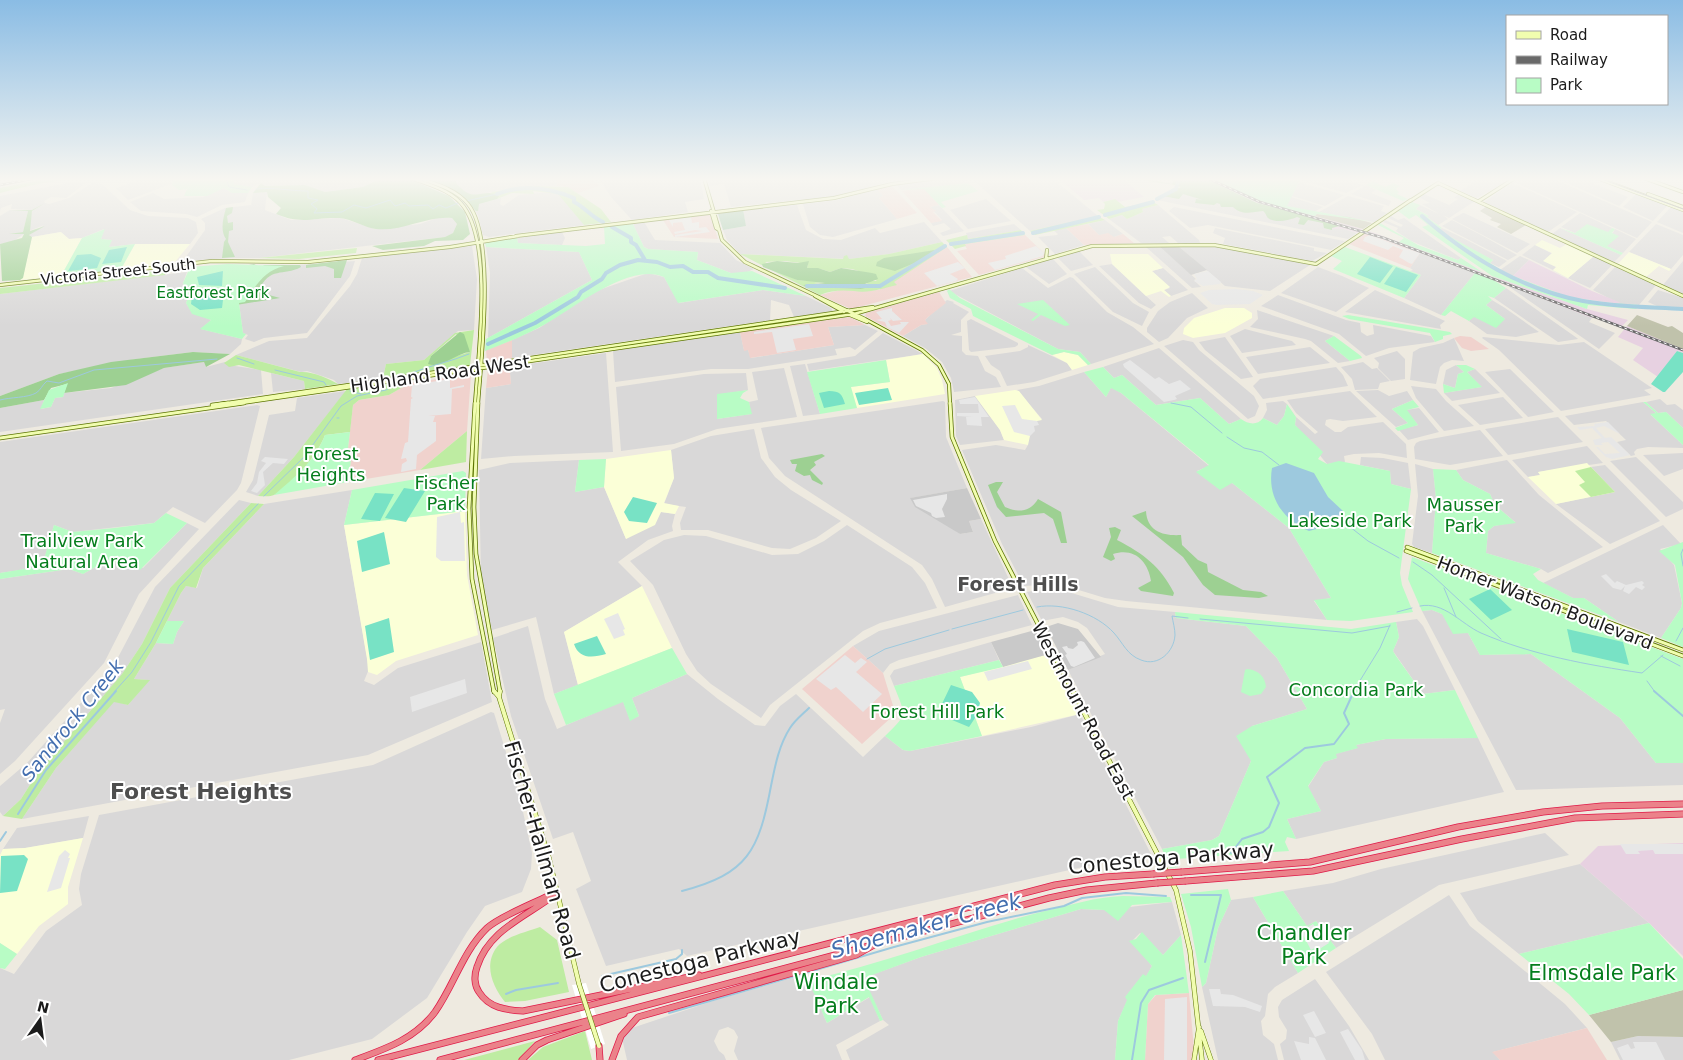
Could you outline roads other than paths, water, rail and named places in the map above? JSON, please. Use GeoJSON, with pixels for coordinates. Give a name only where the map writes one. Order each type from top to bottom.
{"type":"FeatureCollection","features":[{"type":"Feature","properties":{"kind":"highway","name":"Conestoga Parkway"},"geometry":{"type":"LineString","coordinates":[[378,1060],[1055,885],[1105,877],[1310,862],[1458,827],[1543,812],[1602,806],[1683,804]]}},
{"type":"Feature","properties":{"kind":"highway","name":"Conestoga Parkway"},"geometry":{"type":"LineString","coordinates":[[440,1060],[631,1011],[880,942],[1077,892],[1157,883],[1314,871],[1488,833],[1575,818],[1683,814]]}},
{"type":"Feature","properties":{"kind":"highway"},"geometry":{"type":"LineString","coordinates":[[557,893],[546,904],[503,929],[489,941],[483,951],[475,974],[476,986],[481,996],[491,1006],[502,1010],[522,1010],[692,975],[705,976]]}},
{"type":"Feature","properties":{"kind":"highway"},"geometry":{"type":"LineString","coordinates":[[355,1060],[398,1044],[417,1030],[435,1012],[466,956],[477,939],[489,926],[549,895],[557,893]]}},
{"type":"Feature","properties":{"kind":"highway"},"geometry":{"type":"LineString","coordinates":[[612,1060],[614,1046],[622,1031],[638,1018],[856,955],[880,942]]}},
{"type":"Feature","properties":{"kind":"highway"},"geometry":{"type":"LineString","coordinates":[[522,1060],[537,1045],[547,1040],[618,1018],[631,1011]]}},
{"type":"Feature","properties":{"kind":"highway"},"geometry":{"type":"LineString","coordinates":[[599,1046],[600,1060]]}},
{"type":"Feature","properties":{"kind":"main road","name":"Fischer-Hallman Road"},"geometry":{"type":"LineString","coordinates":[[472,227],[481,292],[478,368]]}},
{"type":"Feature","properties":{"kind":"main road","name":"Fischer-Hallman Road"},"geometry":{"type":"LineString","coordinates":[[477,227],[485,291],[469,494],[472,579],[494,692],[499,697],[508,734],[530,797],[580,984],[604,1060]]}},
{"type":"Feature","properties":{"kind":"main road","name":"Victoria Street South"},"geometry":{"type":"LineString","coordinates":[[0,285],[212,261],[308,262],[480,242],[584,227]]}},
{"type":"Feature","properties":{"kind":"main road"},"geometry":{"type":"LineString","coordinates":[[716,227],[728,248],[745,262],[867,320]]}},
{"type":"Feature","properties":{"kind":"main road","name":"Highland Road West"},"geometry":{"type":"LineString","coordinates":[[849,313],[854,314],[865,311],[1092,246],[1206,244],[1243,249],[1316,264],[1370,227]]}},
{"type":"Feature","properties":{"kind":"main road"},"geometry":{"type":"LineString","coordinates":[[1536,227],[1683,296]]}},
{"type":"Feature","properties":{"kind":"main road"},"geometry":{"type":"LineString","coordinates":[[1046,259],[1047,250]]}},
{"type":"Feature","properties":{"kind":"main road"},"geometry":{"type":"LineString","coordinates":[[814,296],[849,313]]}},
{"type":"Feature","properties":{"kind":"main road"},"geometry":{"type":"LineString","coordinates":[[833,306],[836,311],[834,314]]}},
{"type":"Feature","properties":{"kind":"main road","name":"Highland Road West"},"geometry":{"type":"LineString","coordinates":[[0,436],[478,368],[879,307]]}},
{"type":"Feature","properties":{"kind":"main road"},"geometry":{"type":"LineString","coordinates":[[865,311],[863,315],[867,320]]}},
{"type":"Feature","properties":{"kind":"main road","name":"Highland Road West"},"geometry":{"type":"LineString","coordinates":[[478,368],[845,312]]}},
{"type":"Feature","properties":{"kind":"main road"},"geometry":{"type":"LineString","coordinates":[[854,314],[867,320]]}},
{"type":"Feature","properties":{"kind":"main road","name":"Westmount Road East"},"geometry":{"type":"LineString","coordinates":[[867,320],[933,358],[949,384],[952,437],[995,541],[1176,890],[1190,951],[1200,1024],[1202,1060]]}},
{"type":"Feature","properties":{"kind":"main road","name":"Homer Watson Boulevard"},"geometry":{"type":"LineString","coordinates":[[1683,650],[1406,549],[1683,656]]}},
{"type":"Feature","properties":{"kind":"main road"},"geometry":{"type":"LineString","coordinates":[[1194,1060],[1200,1024]]}},
{"type":"Feature","properties":{"kind":"main road"},"geometry":{"type":"LineString","coordinates":[[1200,1030],[1211,1060]]}},
{"type":"Feature","properties":{"kind":"water"},"geometry":{"type":"Polygon","coordinates":[[[1286,463],[1314,473],[1328,497],[1343,511],[1340,514],[1345,523],[1322,517],[1319,518],[1324,527],[1309,531],[1292,521],[1285,514],[1275,498],[1271,479],[1272,468],[1286,463]]]}},
{"type":"Feature","properties":{"kind":"waterway"},"geometry":{"type":"LineString","coordinates":[[613,227],[631,238],[631,242],[636,245],[645,260]]}},
{"type":"Feature","properties":{"kind":"waterway"},"geometry":{"type":"LineString","coordinates":[[1033,233],[1056,227]]}},
{"type":"Feature","properties":{"kind":"waterway"},"geometry":{"type":"LineString","coordinates":[[1436,227],[1458,245],[1496,269],[1517,280],[1560,296],[1620,306],[1683,309]]}},
{"type":"Feature","properties":{"kind":"waterway"},"geometry":{"type":"LineString","coordinates":[[951,244],[1023,233]]}},
{"type":"Feature","properties":{"kind":"waterway"},"geometry":{"type":"LineString","coordinates":[[807,286],[880,286],[945,246]]}},
{"type":"Feature","properties":{"kind":"waterway","name":"Sandrock Creek"},"geometry":{"type":"LineString","coordinates":[[488,344],[535,323],[578,297],[581,292],[602,279],[606,273],[620,265],[638,260],[657,262],[670,267],[683,266],[693,272],[708,272],[718,278],[785,288]]}},
{"type":"Feature","properties":{"kind":"waterway","name":"Sandrock Creek"},"geometry":{"type":"LineString","coordinates":[[412,373],[469,354]]}},
{"type":"Feature","properties":{"kind":"waterway"},"geometry":{"type":"LineString","coordinates":[[237,358],[254,364]]}},
{"type":"Feature","properties":{"kind":"waterway"},"geometry":{"type":"LineString","coordinates":[[0,400],[32,395],[38,392],[47,381],[59,383],[94,370],[217,359]]}},
{"type":"Feature","properties":{"kind":"waterway"},"geometry":{"type":"LineString","coordinates":[[275,370],[324,382],[326,385]]}},
{"type":"Feature","properties":{"kind":"waterway","name":"Sandrock Creek"},"geometry":{"type":"LineString","coordinates":[[264,496],[304,457],[341,406],[357,396],[386,390],[398,383]]}},
{"type":"Feature","properties":{"kind":"waterway"},"geometry":{"type":"LineString","coordinates":[[350,391],[361,394]]}},
{"type":"Feature","properties":{"kind":"waterway","name":"Shoemaker Creek"},"geometry":{"type":"LineString","coordinates":[[1171,403],[1191,407],[1222,433]]}},
{"type":"Feature","properties":{"kind":"waterway","name":"Shoemaker Creek"},"geometry":{"type":"LineString","coordinates":[[1227,437],[1244,448],[1262,452],[1279,465]]}},
{"type":"Feature","properties":{"kind":"waterway","name":"Sandrock Creek"},"geometry":{"type":"LineString","coordinates":[[114,692],[132,672],[151,642],[179,586],[258,504]]}},
{"type":"Feature","properties":{"kind":"waterway"},"geometry":{"type":"LineString","coordinates":[[1345,523],[1368,541],[1399,558]]}},
{"type":"Feature","properties":{"kind":"waterway","name":"Shoemaker Creek"},"geometry":{"type":"LineString","coordinates":[[1683,549],[1681,554],[1683,566]]}},
{"type":"Feature","properties":{"kind":"waterway"},"geometry":{"type":"LineString","coordinates":[[1413,562],[1432,575],[1501,639]]}},
{"type":"Feature","properties":{"kind":"waterway"},"geometry":{"type":"LineString","coordinates":[[1444,588],[1456,617]]}},
{"type":"Feature","properties":{"kind":"waterway","name":"Shoemaker Creek"},"geometry":{"type":"LineString","coordinates":[[1420,606],[1429,605],[1437,607],[1456,617]]}},
{"type":"Feature","properties":{"kind":"waterway"},"geometry":{"type":"LineString","coordinates":[[1037,607],[1057,606],[1089,615],[1107,626],[1132,655],[1147,662],[1159,660],[1172,647],[1175,635],[1172,616],[1188,618]]}},
{"type":"Feature","properties":{"kind":"waterway","name":"Shoemaker Creek"},"geometry":{"type":"LineString","coordinates":[[1397,612],[1412,608]]}},
{"type":"Feature","properties":{"kind":"waterway"},"geometry":{"type":"LineString","coordinates":[[952,629],[1023,610]]}},
{"type":"Feature","properties":{"kind":"waterway","name":"Shoemaker Creek"},"geometry":{"type":"LineString","coordinates":[[1456,617],[1481,633],[1500,641],[1581,663],[1642,673],[1662,656]]}},
{"type":"Feature","properties":{"kind":"waterway"},"geometry":{"type":"LineString","coordinates":[[1200,619],[1352,633],[1390,626]]}},
{"type":"Feature","properties":{"kind":"waterway","name":"Shoemaker Creek"},"geometry":{"type":"LineString","coordinates":[[1353,692],[1380,648],[1390,626]]}},
{"type":"Feature","properties":{"kind":"waterway","name":"Shoemaker Creek"},"geometry":{"type":"LineString","coordinates":[[1676,641],[1683,628]]}},
{"type":"Feature","properties":{"kind":"waterway"},"geometry":{"type":"LineString","coordinates":[[867,659],[885,649],[949,630]]}},
{"type":"Feature","properties":{"kind":"waterway"},"geometry":{"type":"LineString","coordinates":[[1662,656],[1680,666]]}},
{"type":"Feature","properties":{"kind":"waterway"},"geometry":{"type":"LineString","coordinates":[[1647,681],[1655,692]]}},
{"type":"Feature","properties":{"kind":"waterway","name":"Sandrock Creek"},"geometry":{"type":"LineString","coordinates":[[18,814],[46,770],[116,691]]}},
{"type":"Feature","properties":{"kind":"waterway","name":"Shoemaker Creek"},"geometry":{"type":"LineString","coordinates":[[1231,853],[1242,839],[1263,832],[1269,827],[1279,803],[1267,777],[1305,748],[1334,744],[1349,724],[1344,713],[1354,691]]}},
{"type":"Feature","properties":{"kind":"waterway"},"geometry":{"type":"LineString","coordinates":[[1655,692],[1683,716]]}},
{"type":"Feature","properties":{"kind":"waterway"},"geometry":{"type":"LineString","coordinates":[[682,891],[722,876],[736,867],[747,856],[755,843],[761,827],[783,741],[792,725],[809,708]]}},
{"type":"Feature","properties":{"kind":"waterway","name":"Sandrock Creek"},"geometry":{"type":"LineString","coordinates":[[0,841],[6,832]]}},
{"type":"Feature","properties":{"kind":"waterway","name":"Shoemaker Creek"},"geometry":{"type":"LineString","coordinates":[[669,1013],[894,947],[987,922],[1064,906],[1082,898],[1126,893],[1166,896]]}},
{"type":"Feature","properties":{"kind":"waterway","name":"Shoemaker Creek"},"geometry":{"type":"LineString","coordinates":[[1191,895],[1221,895],[1205,962]]}},
{"type":"Feature","properties":{"kind":"waterway"},"geometry":{"type":"LineString","coordinates":[[602,976],[676,959],[682,954],[682,950]]}},
{"type":"Feature","properties":{"kind":"waterway","name":"Shoemaker Creek"},"geometry":{"type":"LineString","coordinates":[[1132,1060],[1141,1003],[1149,990],[1183,978]]}},
{"type":"Feature","properties":{"kind":"waterway"},"geometry":{"type":"LineString","coordinates":[[506,994],[516,990],[558,983]]}},
{"type":"Feature","properties":{"kind":"railway"},"geometry":{"type":"LineString","coordinates":[[1348,227],[1384,238],[1683,350]]}},
{"type":"Feature","properties":{"kind":"district","name":"Forest Hills"},"geometry":{"type":"Point","coordinates":[1018,584]}},
{"type":"Feature","properties":{"kind":"district","name":"Forest Heights"},"geometry":{"type":"Point","coordinates":[201,791]}},
{"type":"Feature","properties":{"kind":"park label","name":"Eastforest Park"},"geometry":{"type":"Point","coordinates":[213,293]}},
{"type":"Feature","properties":{"kind":"park label","name":"Fischer Park"},"geometry":{"type":"Point","coordinates":[446,493]}},
{"type":"Feature","properties":{"kind":"park label","name":"Mausser Park"},"geometry":{"type":"Point","coordinates":[1464,515]}},
{"type":"Feature","properties":{"kind":"park label","name":"Lakeside Park"},"geometry":{"type":"Point","coordinates":[1350,521]}},
{"type":"Feature","properties":{"kind":"park label","name":"Trailview Park Natural Area"},"geometry":{"type":"Point","coordinates":[82,551]}},
{"type":"Feature","properties":{"kind":"park label","name":"Concordia Park"},"geometry":{"type":"Point","coordinates":[1356,690]}},
{"type":"Feature","properties":{"kind":"park label","name":"Forest Hill Park"},"geometry":{"type":"Point","coordinates":[937,712]}},
{"type":"Feature","properties":{"kind":"park label","name":"Chandler Park"},"geometry":{"type":"Point","coordinates":[1304,945]}},
{"type":"Feature","properties":{"kind":"park label","name":"Elmsdale Park"},"geometry":{"type":"Point","coordinates":[1602,973]}},
{"type":"Feature","properties":{"kind":"park label","name":"Windale Park"},"geometry":{"type":"Point","coordinates":[836,994]}}]}
